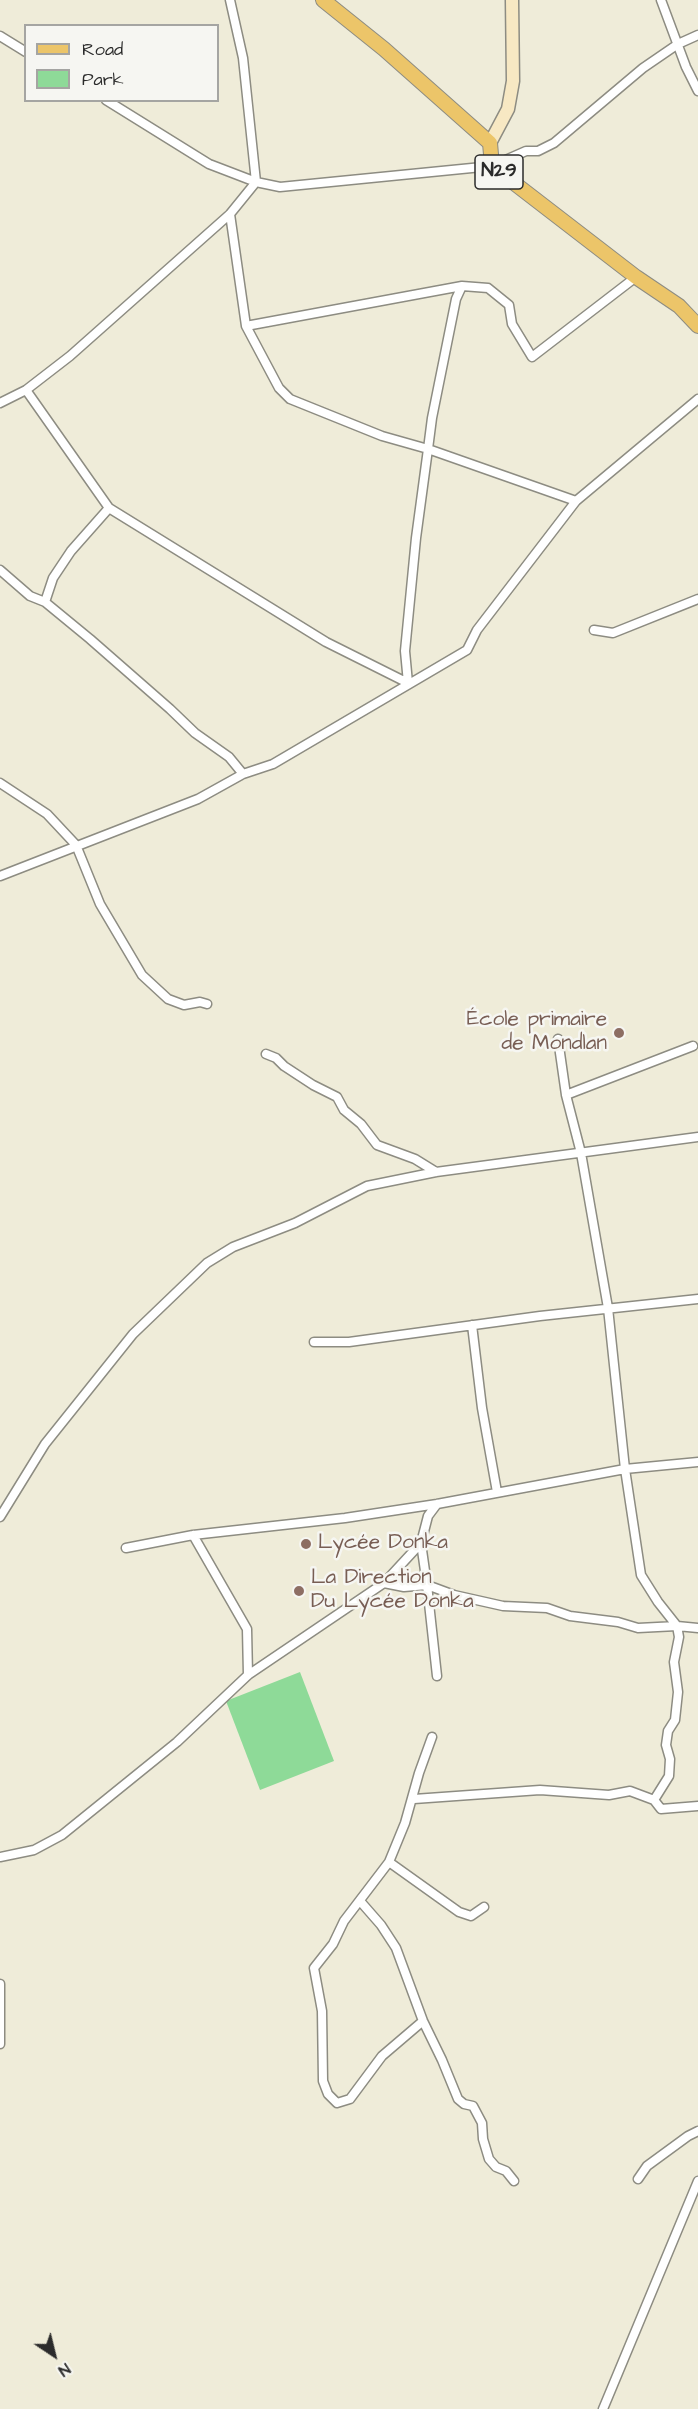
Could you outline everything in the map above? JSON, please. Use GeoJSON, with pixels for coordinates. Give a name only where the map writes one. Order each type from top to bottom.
{"type":"FeatureCollection","features":[{"type":"Feature","properties":{"kind":"main road","name":"N29"},"geometry":{"type":"LineString","coordinates":[[323,0],[384,49],[490,143],[492,166],[636,277],[679,306],[698,326]]}},
{"type":"Feature","properties":{"kind":"street"},"geometry":{"type":"LineString","coordinates":[[0,403],[26,390],[70,356],[230,214],[256,182],[243,58],[230,0]]}},
{"type":"Feature","properties":{"kind":"street"},"geometry":{"type":"LineString","coordinates":[[490,143],[508,109],[513,81],[512,0]]}},
{"type":"Feature","properties":{"kind":"street"},"geometry":{"type":"LineString","coordinates":[[661,0],[686,67],[698,91]]}},
{"type":"Feature","properties":{"kind":"street"},"geometry":{"type":"LineString","coordinates":[[109,102],[209,164],[256,182],[280,187],[492,166],[526,152],[538,151],[554,143],[643,68],[678,44],[698,35]]}},
{"type":"Feature","properties":{"kind":"street"},"geometry":{"type":"LineString","coordinates":[[0,36],[24,51]]}},
{"type":"Feature","properties":{"kind":"street"},"geometry":{"type":"LineString","coordinates":[[230,214],[246,326],[279,388],[290,399],[382,436],[428,449],[576,501]]}},
{"type":"Feature","properties":{"kind":"street"},"geometry":{"type":"LineString","coordinates":[[246,326],[462,286],[488,288],[509,305],[512,324],[532,357],[636,277]]}},
{"type":"Feature","properties":{"kind":"street"},"geometry":{"type":"LineString","coordinates":[[408,683],[405,651],[416,538],[432,418],[456,299],[462,286]]}},
{"type":"Feature","properties":{"kind":"street"},"geometry":{"type":"LineString","coordinates":[[26,390],[109,508],[326,642],[408,683]]}},
{"type":"Feature","properties":{"kind":"street"},"geometry":{"type":"LineString","coordinates":[[0,876],[198,799],[243,774],[273,765],[467,650],[477,630],[576,501],[698,399]]}},
{"type":"Feature","properties":{"kind":"street"},"geometry":{"type":"LineString","coordinates":[[45,602],[53,578],[65,560],[109,508]]}},
{"type":"Feature","properties":{"kind":"street"},"geometry":{"type":"LineString","coordinates":[[0,570],[30,596],[45,602],[195,733],[229,757],[243,774]]}},
{"type":"Feature","properties":{"kind":"street"},"geometry":{"type":"LineString","coordinates":[[594,630],[613,633],[698,599]]}},
{"type":"Feature","properties":{"kind":"street"},"geometry":{"type":"LineString","coordinates":[[0,783],[47,814],[76,845],[99,904],[142,975],[168,999],[184,1005],[200,1002],[207,1004]]}},
{"type":"Feature","properties":{"kind":"street"},"geometry":{"type":"LineString","coordinates":[[558,1039],[566,1095],[581,1153],[608,1308],[625,1469],[641,1575],[677,1626],[679,1637],[674,1662],[678,1692],[675,1720],[668,1731],[666,1745],[669,1776],[654,1800]]}},
{"type":"Feature","properties":{"kind":"street"},"geometry":{"type":"LineString","coordinates":[[566,1095],[693,1046]]}},
{"type":"Feature","properties":{"kind":"street"},"geometry":{"type":"LineString","coordinates":[[266,1054],[276,1058],[313,1085],[337,1097],[344,1110],[360,1124],[377,1145],[415,1159],[436,1172]]}},
{"type":"Feature","properties":{"kind":"street"},"geometry":{"type":"LineString","coordinates":[[0,1517],[45,1444],[133,1334],[207,1263],[233,1247],[295,1222],[367,1186],[436,1172],[698,1137]]}},
{"type":"Feature","properties":{"kind":"street"},"geometry":{"type":"LineString","coordinates":[[314,1342],[349,1342],[608,1308],[698,1299]]}},
{"type":"Feature","properties":{"kind":"street"},"geometry":{"type":"LineString","coordinates":[[472,1325],[482,1408],[497,1492]]}},
{"type":"Feature","properties":{"kind":"street"},"geometry":{"type":"LineString","coordinates":[[126,1548],[193,1535],[345,1518],[437,1504],[625,1469],[698,1462]]}},
{"type":"Feature","properties":{"kind":"street"},"geometry":{"type":"LineString","coordinates":[[437,1504],[428,1516],[421,1543],[437,1676]]}},
{"type":"Feature","properties":{"kind":"street"},"geometry":{"type":"LineString","coordinates":[[193,1535],[247,1629],[248,1675]]}},
{"type":"Feature","properties":{"kind":"street"},"geometry":{"type":"LineString","coordinates":[[0,1857],[34,1850],[62,1835],[177,1742],[248,1675],[384,1583],[421,1543]]}},
{"type":"Feature","properties":{"kind":"street"},"geometry":{"type":"LineString","coordinates":[[384,1583],[404,1587],[427,1585],[454,1595],[503,1606],[547,1608],[570,1616],[618,1622],[638,1628],[677,1626],[698,1628]]}},
{"type":"Feature","properties":{"kind":"street"},"geometry":{"type":"LineString","coordinates":[[423,2021],[382,2056],[350,2099],[337,2103],[327,2094],[323,2081],[322,2011],[314,1968],[333,1944],[344,1921],[389,1862],[414,1799],[419,1773],[432,1737]]}},
{"type":"Feature","properties":{"kind":"street"},"geometry":{"type":"LineString","coordinates":[[414,1799],[540,1790],[609,1795],[630,1791],[654,1800],[661,1809],[698,1806]]}},
{"type":"Feature","properties":{"kind":"street"},"geometry":{"type":"LineString","coordinates":[[389,1862],[459,1912],[471,1916],[484,1907]]}},
{"type":"Feature","properties":{"kind":"street"},"geometry":{"type":"LineString","coordinates":[[360,1901],[381,1925],[396,1948],[423,2021],[458,2099],[464,2104],[473,2106],[482,2123],[483,2139],[489,2159],[496,2167],[506,2171],[514,2181]]}},
{"type":"Feature","properties":{"kind":"street"},"geometry":{"type":"LineString","coordinates":[[0,1984],[0,2044]]}},
{"type":"Feature","properties":{"kind":"street"},"geometry":{"type":"LineString","coordinates":[[638,2180],[647,2166],[688,2136],[698,2132]]}},
{"type":"Feature","properties":{"kind":"street"},"geometry":{"type":"LineString","coordinates":[[603,2409],[698,2181]]}},
{"type":"Feature","properties":{"kind":"green space"},"geometry":{"type":"Polygon","coordinates":[[[300,1672],[334,1761],[260,1790],[226,1701],[300,1672]]]}},
{"type":"Feature","properties":{"kind":"place","name":"École primaire de Mondlan"},"geometry":{"type":"Point","coordinates":[619,1033]}},
{"type":"Feature","properties":{"kind":"place","name":"Lycée Donka"},"geometry":{"type":"Point","coordinates":[306,1544]}},
{"type":"Feature","properties":{"kind":"place","name":"La Direction Du Lycée Donka"},"geometry":{"type":"Point","coordinates":[299,1591]}}]}
